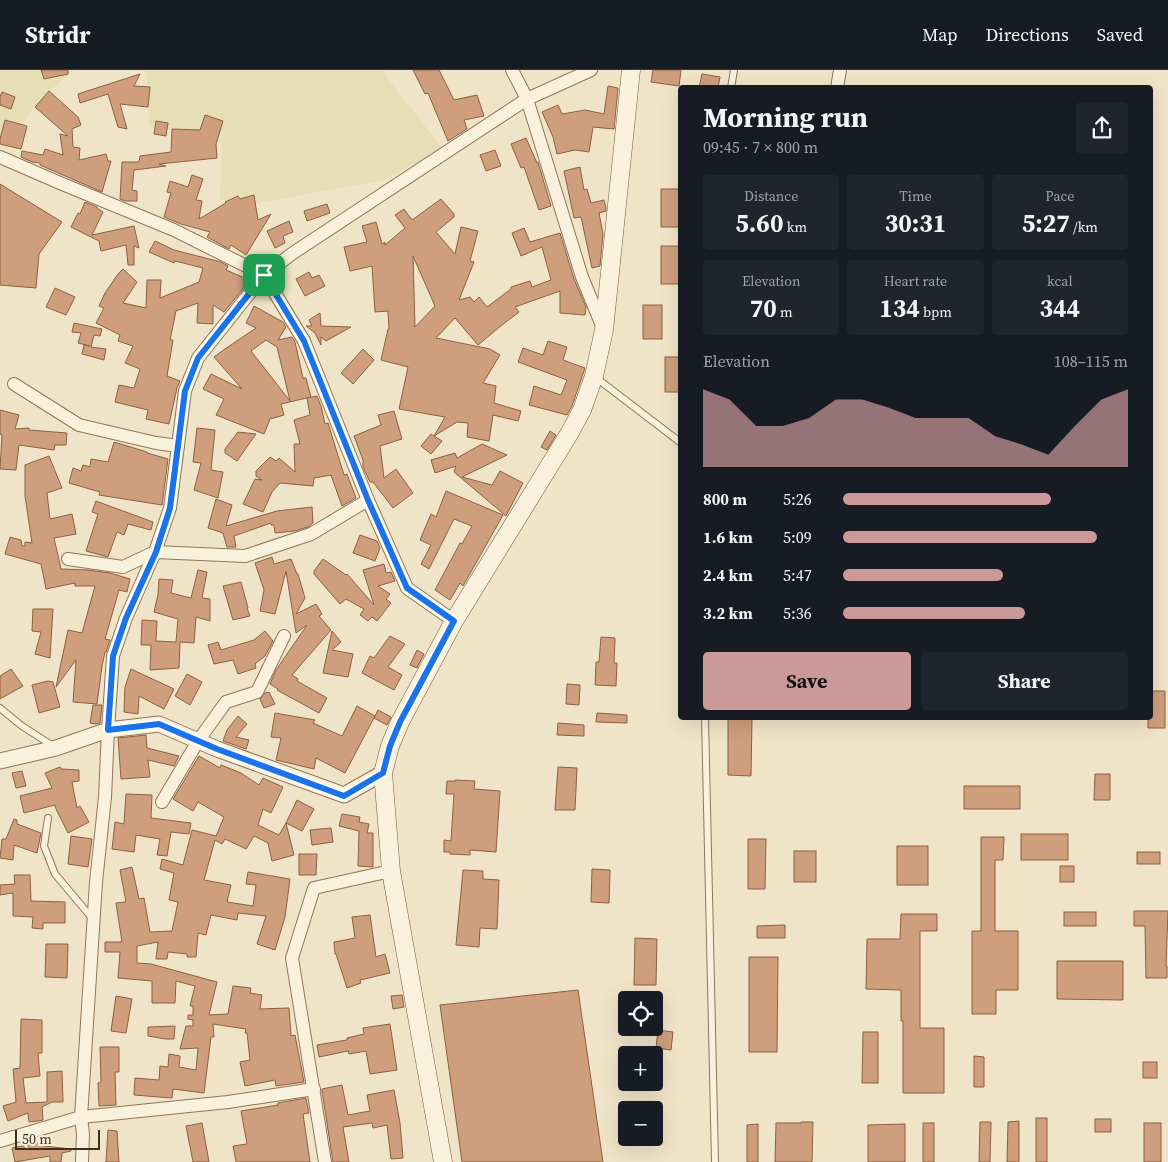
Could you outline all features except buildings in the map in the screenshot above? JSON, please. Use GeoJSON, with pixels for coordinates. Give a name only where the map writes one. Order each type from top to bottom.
{"type":"FeatureCollection","features":[{"type":"Feature","properties":{"kind":"main road"},"geometry":{"type":"LineString","coordinates":[[443,1162],[391,871],[383,773],[390,746],[400,722],[454,621],[569,434],[582,410],[594,376],[604,330],[631,70]]}},
{"type":"Feature","properties":{"kind":"street"},"geometry":{"type":"LineString","coordinates":[[512,70],[527,99],[582,277],[604,330]]}},
{"type":"Feature","properties":{"kind":"street"},"geometry":{"type":"LineString","coordinates":[[82,1162],[83,1134],[81,1117],[96,882],[105,797],[113,656],[126,618],[156,552],[170,508],[185,391],[198,358],[264,275],[293,253],[527,99],[591,70]]}},
{"type":"Feature","properties":{"kind":"street"},"geometry":{"type":"LineString","coordinates":[[838,85],[840,70]]}},
{"type":"Feature","properties":{"kind":"street"},"geometry":{"type":"LineString","coordinates":[[0,157],[174,230],[264,275],[304,341],[368,500],[407,588],[454,621]]}},
{"type":"Feature","properties":{"kind":"street"},"geometry":{"type":"LineString","coordinates":[[14,384],[79,425],[156,443],[178,446]]}},
{"type":"Feature","properties":{"kind":"street"},"geometry":{"type":"LineString","coordinates":[[68,559],[123,567],[156,552],[245,556],[311,534],[368,500]]}},
{"type":"Feature","properties":{"kind":"street"},"geometry":{"type":"LineString","coordinates":[[162,802],[198,741],[226,702],[257,692],[284,636]]}},
{"type":"Feature","properties":{"kind":"street"},"geometry":{"type":"LineString","coordinates":[[0,761],[56,748],[108,730],[159,724],[217,749],[344,796],[383,773]]}},
{"type":"Feature","properties":{"kind":"street"},"geometry":{"type":"LineString","coordinates":[[325,1162],[292,958],[314,888],[391,871]]}},
{"type":"Feature","properties":{"kind":"street"},"geometry":{"type":"LineString","coordinates":[[0,1141],[81,1117],[228,1102],[314,1089]]}},
{"type":"Feature","properties":{"kind":"lane"},"geometry":{"type":"LineString","coordinates":[[731,85],[734,70]]}},
{"type":"Feature","properties":{"kind":"lane"},"geometry":{"type":"LineString","coordinates":[[594,376],[678,440]]}},
{"type":"Feature","properties":{"kind":"lane"},"geometry":{"type":"LineString","coordinates":[[0,708],[22,726],[56,748]]}},
{"type":"Feature","properties":{"kind":"lane"},"geometry":{"type":"LineString","coordinates":[[705,720],[715,1162]]}},
{"type":"Feature","properties":{"kind":"lane"},"geometry":{"type":"LineString","coordinates":[[48,818],[44,846],[55,874],[94,920]]}},
{"type":"Feature","properties":{"kind":"shaded area"},"geometry":{"type":"Polygon","coordinates":[[[0,70],[74,70],[38,101],[6,149],[0,142],[0,70]]]}},
{"type":"Feature","properties":{"kind":"shaded area"},"geometry":{"type":"Polygon","coordinates":[[[142,70],[384,70],[388,79],[443,149],[384,180],[253,204],[220,199],[222,143],[149,125],[147,73],[142,70]]]}},
{"type":"Feature","properties":{"kind":"route"},"geometry":{"type":"LineString","coordinates":[[264,275],[304,341],[368,500],[407,588],[454,621],[400,722],[390,746],[383,773],[344,796],[217,749],[159,724],[108,730],[113,656],[126,618],[156,552],[170,508],[185,391],[198,358],[264,275]]}}]}
